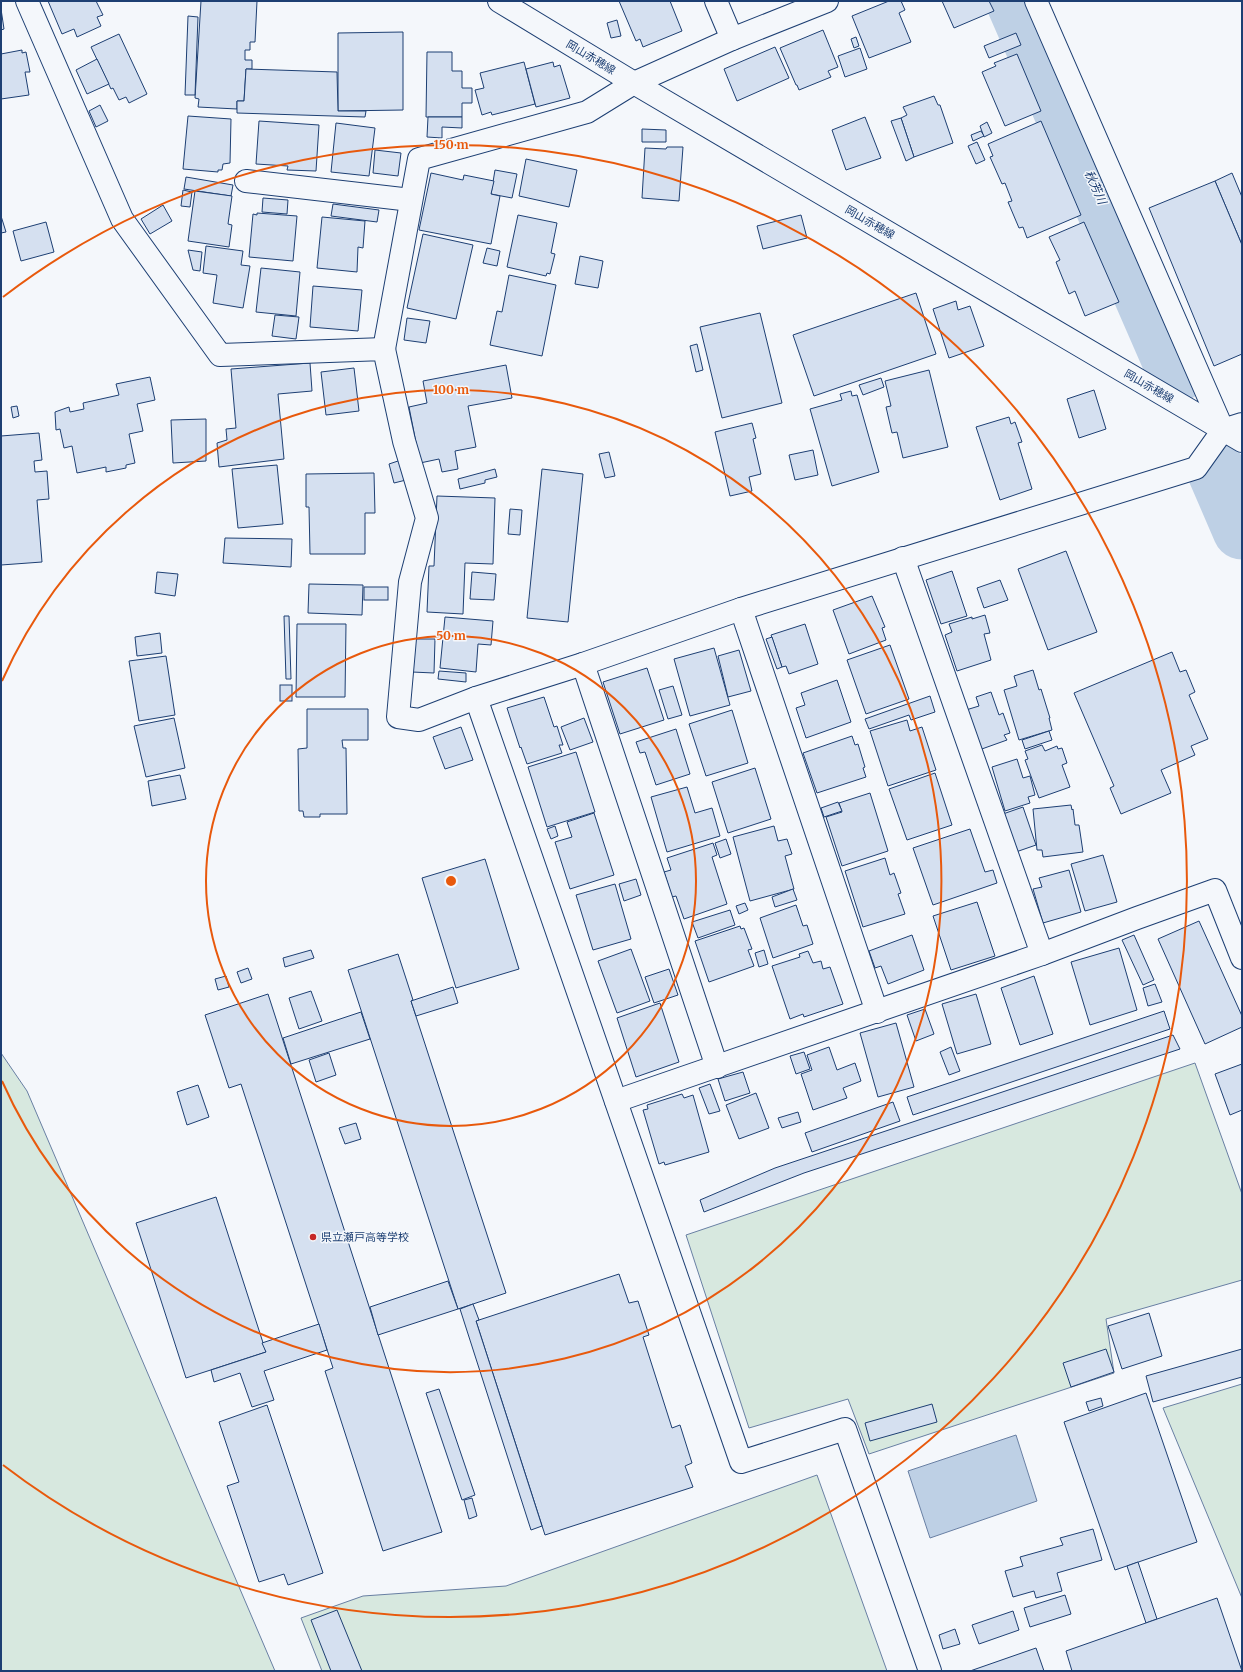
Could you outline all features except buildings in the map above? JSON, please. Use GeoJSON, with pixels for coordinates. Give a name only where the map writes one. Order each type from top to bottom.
{"type":"FeatureCollection","features":[{"type":"Feature","properties":{"kind":"street"},"geometry":{"type":"LineString","coordinates":[[27,1],[122,219],[220,355],[384,349]]}},
{"type":"Feature","properties":{"kind":"street","name":"岡山赤穂線"},"geometry":{"type":"LineString","coordinates":[[499,1],[634,83],[1233,427],[1242,441]]}},
{"type":"Feature","properties":{"kind":"street"},"geometry":{"type":"LineString","coordinates":[[716,1],[732,39]]}},
{"type":"Feature","properties":{"kind":"street"},"geometry":{"type":"LineString","coordinates":[[827,1],[732,39],[634,83],[587,112],[419,159],[384,349],[404,441],[427,518],[410,582],[398,717],[419,720],[476,698],[583,664],[741,609],[1196,468],[1233,427],[1036,1]]}},
{"type":"Feature","properties":{"kind":"street"},"geometry":{"type":"LineString","coordinates":[[246,181],[411,200]]}},
{"type":"Feature","properties":{"kind":"street"},"geometry":{"type":"LineString","coordinates":[[903,558],[1042,954]]}},
{"type":"Feature","properties":{"kind":"street"},"geometry":{"type":"LineString","coordinates":[[741,609],[877,1012]]}},
{"type":"Feature","properties":{"kind":"street"},"geometry":{"type":"LineString","coordinates":[[583,664],[717,1067]]}},
{"type":"Feature","properties":{"kind":"street"},"geometry":{"type":"LineString","coordinates":[[476,698],[741,1462],[845,1429],[930,1671]]}},
{"type":"Feature","properties":{"kind":"street"},"geometry":{"type":"LineString","coordinates":[[616,1100],[877,1012],[1042,954],[1215,890],[1242,958]]}},
{"type":"Feature","properties":{"kind":"shaded area"},"geometry":{"type":"Polygon","coordinates":[[[1,1053],[27,1091],[275,1671],[1,1671],[1,1053]]]}},
{"type":"Feature","properties":{"kind":"shaded area"},"geometry":{"type":"Polygon","coordinates":[[[1195,1063],[1242,1194],[1242,1280],[1106,1319],[1114,1373],[869,1454],[848,1399],[749,1428],[686,1235],[1195,1063]]]}},
{"type":"Feature","properties":{"kind":"shaded area"},"geometry":{"type":"Polygon","coordinates":[[[1242,1384],[1242,1598],[1163,1408],[1242,1384]]]}},
{"type":"Feature","properties":{"kind":"shaded area"},"geometry":{"type":"Polygon","coordinates":[[[817,1475],[887,1671],[322,1671],[301,1618],[363,1596],[506,1586],[817,1475]]]}},
{"type":"Feature","properties":{"kind":"water"},"geometry":{"type":"Polygon","coordinates":[[[1016,1435],[1037,1501],[930,1538],[908,1471],[1016,1435]]]}},
{"type":"Feature","properties":{"kind":"waterway","name":"秋芳川"},"geometry":{"type":"LineString","coordinates":[[1015,1],[1177,373]]}},
{"type":"Feature","properties":{"kind":"waterway","name":"秋芳川"},"geometry":{"type":"LineString","coordinates":[[1217,472],[1242,530]]}},
{"type":"Feature","properties":{"kind":"place","name":"県立瀬戸高等学校"},"geometry":{"type":"Point","coordinates":[313,1237]}}]}
